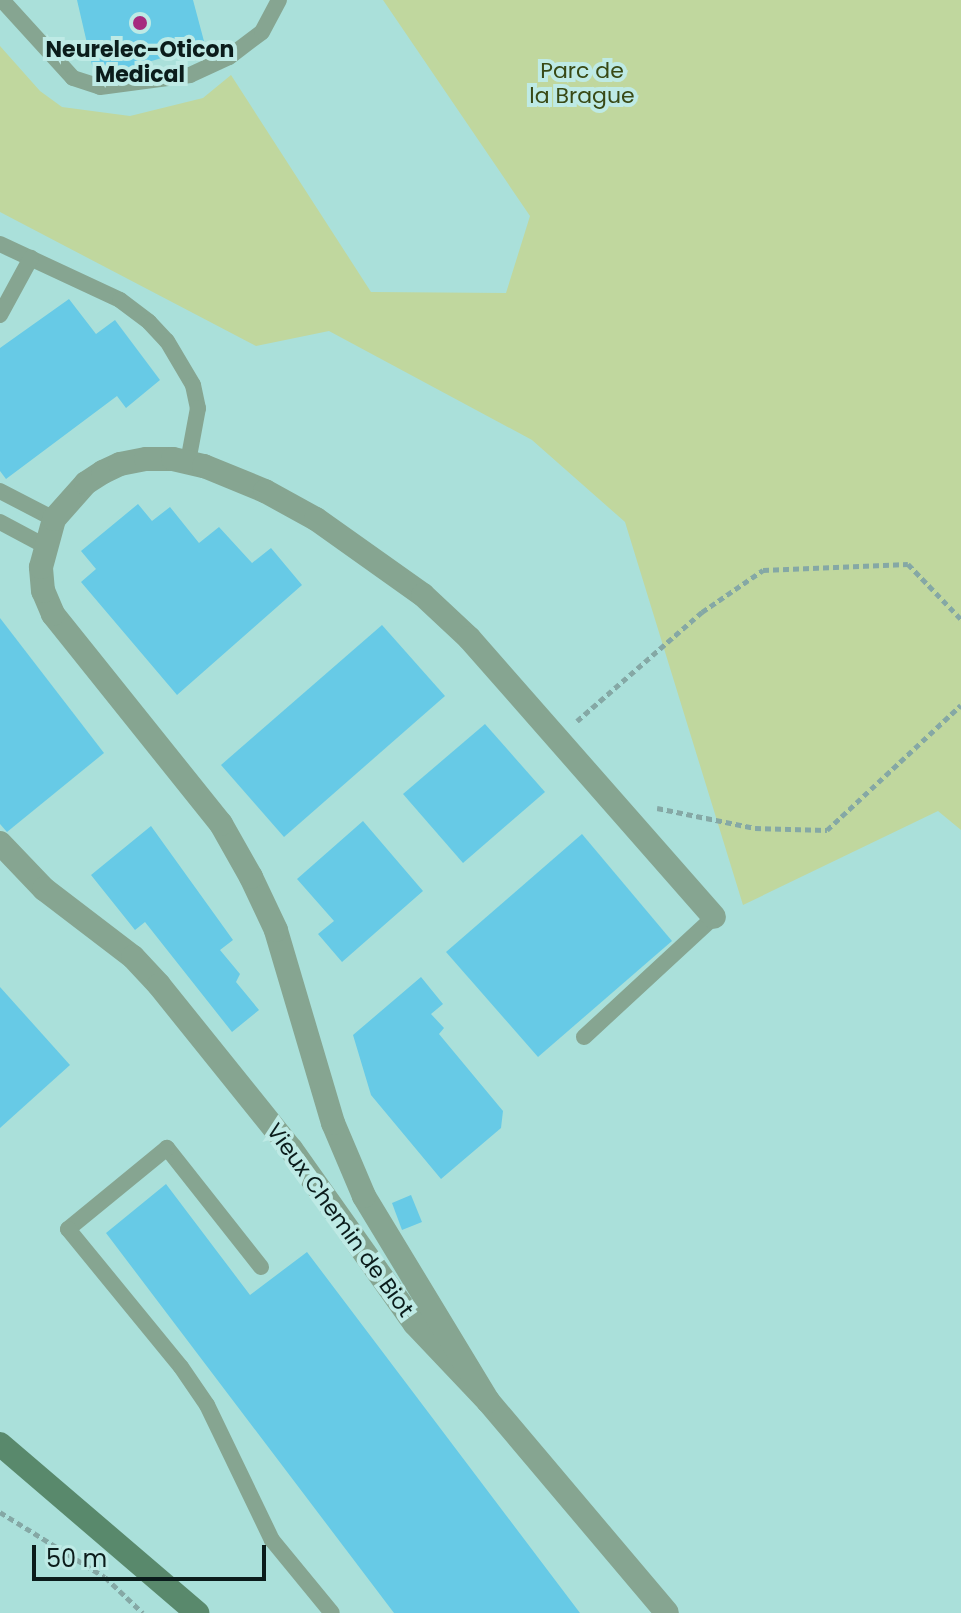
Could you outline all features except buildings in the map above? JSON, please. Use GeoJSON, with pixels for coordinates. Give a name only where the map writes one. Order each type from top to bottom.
{"type":"FeatureCollection","features":[{"type":"Feature","properties":{"kind":"main road"},"geometry":{"type":"LineString","coordinates":[[0,1444],[197,1613]]}},
{"type":"Feature","properties":{"kind":"street"},"geometry":{"type":"LineString","coordinates":[[488,1401],[364,1196],[333,1123],[276,930],[251,877],[221,824],[53,614],[43,591],[41,567],[54,519],[86,483],[120,464],[146,459],[188,462],[265,491],[316,519],[423,595],[469,638],[714,917]]}},
{"type":"Feature","properties":{"kind":"street","name":"Vieux Chemin de Biot"},"geometry":{"type":"LineString","coordinates":[[0,843],[44,889],[133,957],[159,985],[291,1149],[415,1324],[488,1401],[667,1613]]}},
{"type":"Feature","properties":{"kind":"lane"},"geometry":{"type":"LineString","coordinates":[[2,0],[73,78],[100,87],[190,75],[229,57],[262,32],[279,0]]}},
{"type":"Feature","properties":{"kind":"lane"},"geometry":{"type":"LineString","coordinates":[[0,244],[120,300],[149,322],[167,341],[193,385],[198,408],[188,462]]}},
{"type":"Feature","properties":{"kind":"lane"},"geometry":{"type":"LineString","coordinates":[[0,315],[31,258]]}},
{"type":"Feature","properties":{"kind":"lane"},"geometry":{"type":"LineString","coordinates":[[0,491],[54,519]]}},
{"type":"Feature","properties":{"kind":"lane"},"geometry":{"type":"LineString","coordinates":[[0,522],[45,546]]}},
{"type":"Feature","properties":{"kind":"lane"},"geometry":{"type":"LineString","coordinates":[[584,1037],[714,917]]}},
{"type":"Feature","properties":{"kind":"lane"},"geometry":{"type":"LineString","coordinates":[[261,1267],[167,1148],[68,1229],[181,1367],[207,1405],[272,1540],[332,1613]]}},
{"type":"Feature","properties":{"kind":"path"},"geometry":{"type":"LineString","coordinates":[[558,737],[702,612],[763,570],[908,564],[961,619]]}},
{"type":"Feature","properties":{"kind":"path"},"geometry":{"type":"LineString","coordinates":[[613,799],[755,828],[827,830],[961,705]]}},
{"type":"Feature","properties":{"kind":"path"},"geometry":{"type":"LineString","coordinates":[[0,1512],[105,1577],[143,1613]]}},
{"type":"Feature","properties":{"kind":"shaded area"},"geometry":{"type":"Polygon","coordinates":[[[0,0],[961,0],[961,1613],[0,1613],[0,0]]]}},
{"type":"Feature","properties":{"kind":"green space","name":"Parc de la Brague"},"geometry":{"type":"Polygon","coordinates":[[[383,0],[961,0],[961,830],[938,811],[743,905],[625,522],[532,440],[329,331],[256,346],[0,212],[0,46],[40,91],[62,107],[130,116],[203,98],[231,75],[371,292],[506,293],[530,216],[383,0]]]}},
{"type":"Feature","properties":{"kind":"place","name":"Neurelec-Oticon Medical"},"geometry":{"type":"Point","coordinates":[140,23]}}]}
